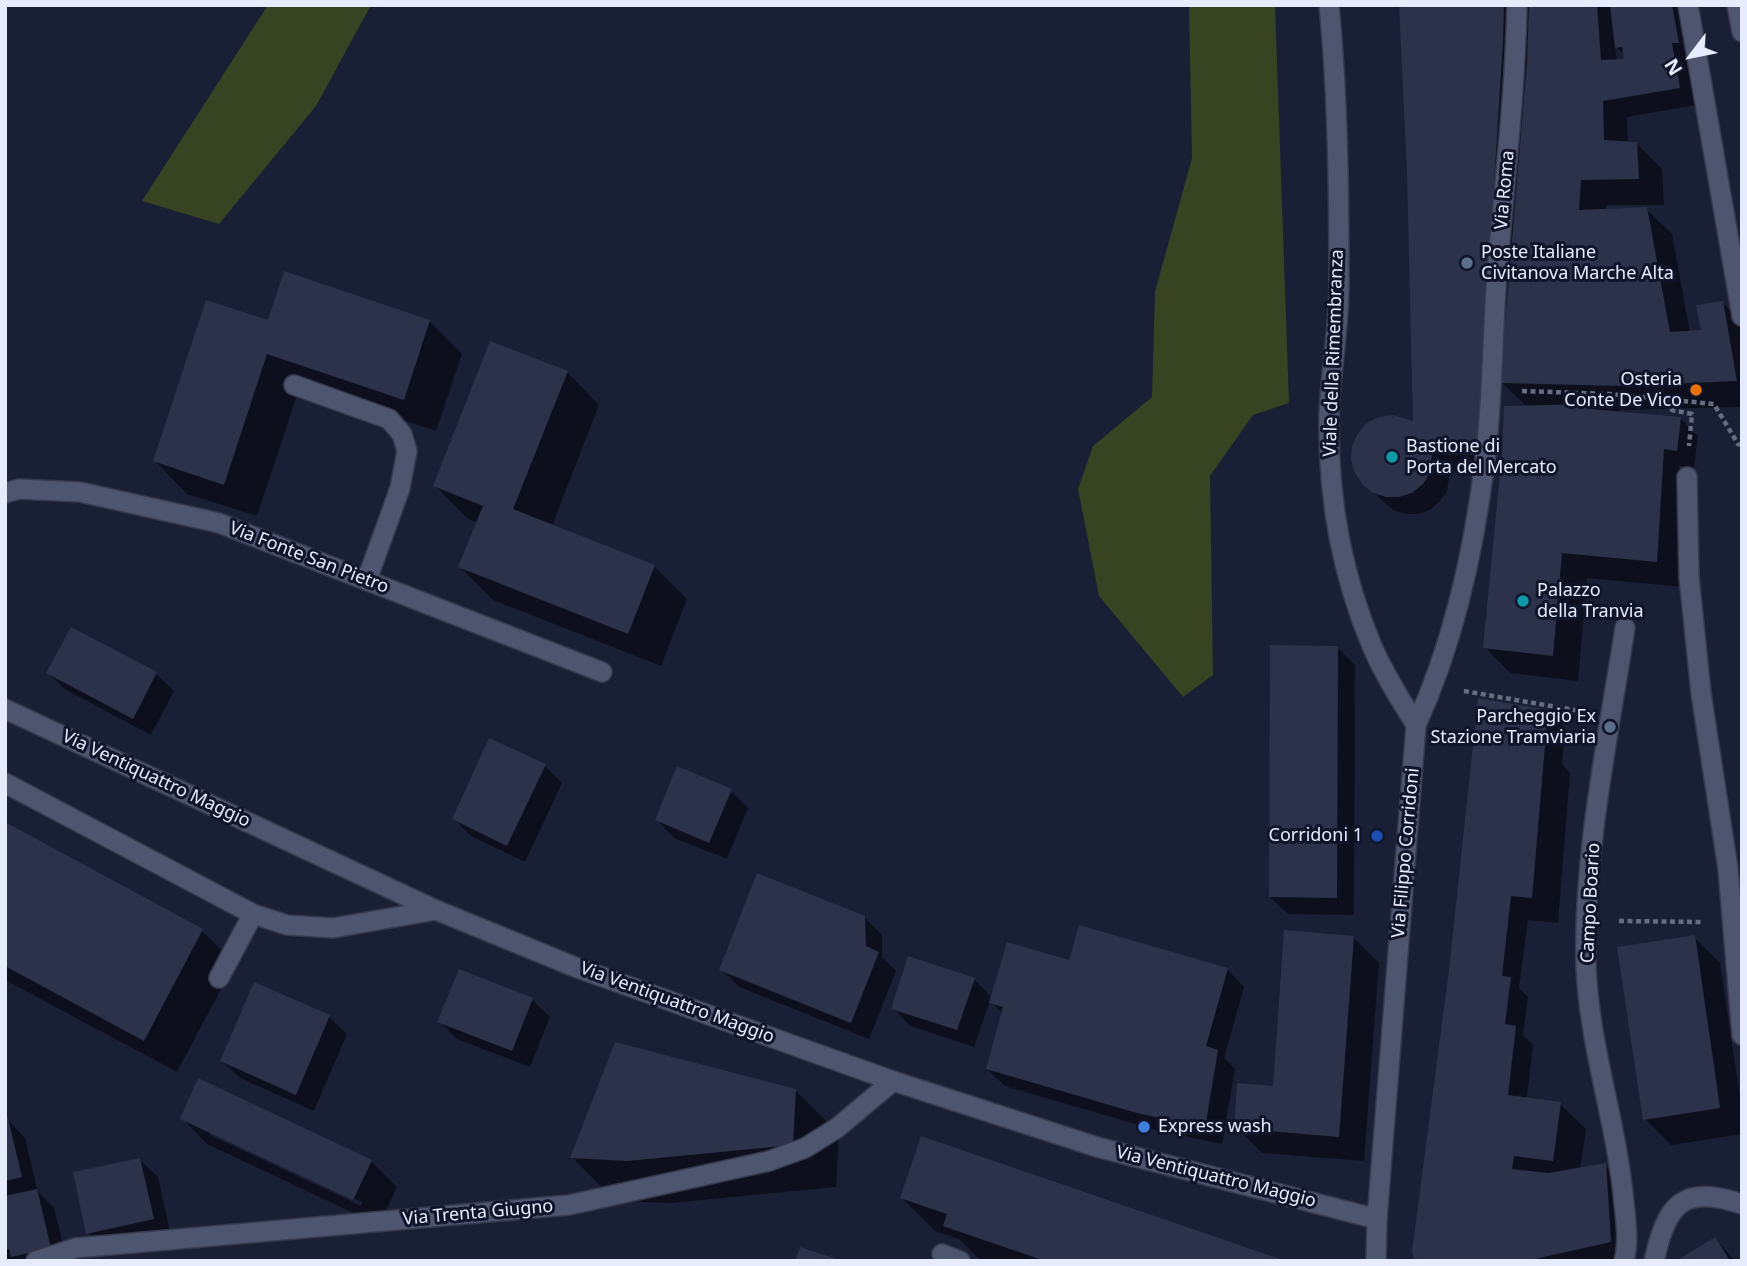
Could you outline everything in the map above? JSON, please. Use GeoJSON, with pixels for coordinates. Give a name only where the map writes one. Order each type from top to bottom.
{"type":"FeatureCollection","features":[{"type":"Feature","properties":{"kind":"street","name":"Viale della Rimembranza"},"geometry":{"type":"LineString","coordinates":[[1329,5],[1335,63],[1339,289],[1329,417],[1330,466],[1336,522],[1353,592],[1372,645],[1385,674],[1416,725]]}},
{"type":"Feature","properties":{"kind":"street","name":"Via Roma"},"geometry":{"type":"LineString","coordinates":[[1486,459],[1497,274],[1515,74],[1517,5]]}},
{"type":"Feature","properties":{"kind":"street"},"geometry":{"type":"LineString","coordinates":[[1688,5],[1742,316]]}},
{"type":"Feature","properties":{"kind":"street"},"geometry":{"type":"LineString","coordinates":[[1737,5],[1742,32]]}},
{"type":"Feature","properties":{"kind":"street"},"geometry":{"type":"LineString","coordinates":[[294,385],[388,419],[402,433],[407,451],[400,488],[367,580]]}},
{"type":"Feature","properties":{"kind":"street","name":"Via Filippo Corridoni"},"geometry":{"type":"LineString","coordinates":[[1374,1259],[1416,725],[1434,686],[1452,631],[1471,551],[1486,459]]}},
{"type":"Feature","properties":{"kind":"street"},"geometry":{"type":"LineString","coordinates":[[1686,477],[1689,577],[1700,680],[1728,869],[1742,1035]]}},
{"type":"Feature","properties":{"kind":"street","name":"Via Fonte San Pietro"},"geometry":{"type":"LineString","coordinates":[[5,493],[19,489],[80,492],[219,523],[601,672]]}},
{"type":"Feature","properties":{"kind":"street","name":"Campo Boario"},"geometry":{"type":"LineString","coordinates":[[1624,1261],[1628,1247],[1621,1173],[1591,1013],[1586,968],[1586,921],[1597,809],[1625,628]]}},
{"type":"Feature","properties":{"kind":"street","name":"Via Ventiquattro Maggio"},"geometry":{"type":"LineString","coordinates":[[5,709],[436,910],[575,967],[893,1081],[1097,1147],[1377,1219]]}},
{"type":"Feature","properties":{"kind":"street"},"geometry":{"type":"LineString","coordinates":[[5,783],[253,914],[287,925],[332,928],[436,910]]}},
{"type":"Feature","properties":{"kind":"street"},"geometry":{"type":"LineString","coordinates":[[1728,869],[1742,890]]}},
{"type":"Feature","properties":{"kind":"street"},"geometry":{"type":"LineString","coordinates":[[219,978],[253,914]]}},
{"type":"Feature","properties":{"kind":"street","name":"Via Trenta Giugno"},"geometry":{"type":"LineString","coordinates":[[36,1261],[76,1248],[569,1205],[769,1161],[806,1149],[862,1109],[893,1081]]}},
{"type":"Feature","properties":{"kind":"street"},"geometry":{"type":"LineString","coordinates":[[1654,1261],[1660,1232],[1676,1206],[1703,1196],[1720,1197],[1742,1204]]}},
{"type":"Feature","properties":{"kind":"path"},"geometry":{"type":"LineString","coordinates":[[1490,390],[1611,394],[1714,404],[1738,443],[1742,445]]}},
{"type":"Feature","properties":{"kind":"path"},"geometry":{"type":"LineString","coordinates":[[1671,400],[1672,410],[1692,414],[1689,442]]}},
{"type":"Feature","properties":{"kind":"path"},"geometry":{"type":"LineString","coordinates":[[1478,694],[1612,716]]}},
{"type":"Feature","properties":{"kind":"path"},"geometry":{"type":"LineString","coordinates":[[1586,921],[1732,923]]}},
{"type":"Feature","properties":{"kind":"green space"},"geometry":{"type":"Polygon","coordinates":[[[268,5],[371,5],[316,106],[219,224],[142,201],[268,5]]]}},
{"type":"Feature","properties":{"kind":"green space"},"geometry":{"type":"Polygon","coordinates":[[[1189,5],[1275,5],[1289,403],[1253,415],[1210,476],[1213,675],[1183,697],[1099,596],[1078,489],[1093,446],[1152,397],[1155,292],[1192,158],[1189,5]]]}},
{"type":"Feature","properties":{"kind":"building"},"geometry":{"type":"Polygon","coordinates":[[[1399,5],[1504,5],[1477,455],[1432,454],[1430,473],[1423,484],[1412,493],[1386,497],[1373,493],[1363,485],[1351,460],[1352,446],[1367,423],[1379,417],[1393,415],[1413,421],[1407,174],[1399,5]]]}},
{"type":"Feature","properties":{"kind":"building"},"geometry":{"type":"Polygon","coordinates":[[[1529,5],[1597,5],[1601,60],[1624,59],[1622,47],[1615,48],[1610,5],[1672,5],[1679,43],[1672,43],[1680,88],[1603,101],[1604,140],[1637,142],[1639,179],[1581,180],[1579,210],[1647,207],[1670,332],[1701,330],[1696,305],[1723,301],[1737,381],[1625,386],[1500,383],[1527,62],[1529,5]]]}},
{"type":"Feature","properties":{"kind":"building"},"geometry":{"type":"Polygon","coordinates":[[[284,271],[430,320],[404,400],[267,354],[224,485],[153,461],[206,300],[268,320],[284,271]]]}},
{"type":"Feature","properties":{"kind":"building"},"geometry":{"type":"Polygon","coordinates":[[[490,341],[568,371],[513,509],[655,565],[628,634],[458,567],[483,506],[433,486],[490,341]]]}},
{"type":"Feature","properties":{"kind":"building"},"geometry":{"type":"Polygon","coordinates":[[[1591,404],[1591,409],[1681,417],[1677,451],[1664,449],[1657,562],[1562,553],[1553,656],[1483,648],[1504,406],[1591,404]]]}},
{"type":"Feature","properties":{"kind":"building"},"geometry":{"type":"Polygon","coordinates":[[[71,627],[157,672],[133,719],[46,673],[71,627]]]}},
{"type":"Feature","properties":{"kind":"building"},"geometry":{"type":"Polygon","coordinates":[[[1270,645],[1338,646],[1337,898],[1269,897],[1270,645]]]}},
{"type":"Feature","properties":{"kind":"building"},"geometry":{"type":"Polygon","coordinates":[[[1478,698],[1548,710],[1532,898],[1511,896],[1502,976],[1511,977],[1505,1024],[1516,1026],[1508,1095],[1561,1102],[1553,1161],[1514,1156],[1512,1169],[1548,1173],[1606,1163],[1611,1242],[1526,1261],[1414,1261],[1412,1251],[1449,970],[1478,698]]]}},
{"type":"Feature","properties":{"kind":"building"},"geometry":{"type":"Polygon","coordinates":[[[489,738],[546,764],[507,846],[452,819],[489,738]]]}},
{"type":"Feature","properties":{"kind":"building"},"geometry":{"type":"Polygon","coordinates":[[[677,766],[732,789],[709,843],[655,820],[677,766]]]}},
{"type":"Feature","properties":{"kind":"building"},"geometry":{"type":"Polygon","coordinates":[[[5,822],[203,929],[144,1041],[5,966],[5,822]]]}},
{"type":"Feature","properties":{"kind":"building"},"geometry":{"type":"Polygon","coordinates":[[[757,873],[865,916],[866,946],[879,952],[851,1023],[719,970],[757,873]]]}},
{"type":"Feature","properties":{"kind":"building"},"geometry":{"type":"Polygon","coordinates":[[[1079,925],[1228,968],[1206,1046],[1218,1050],[1205,1128],[1137,1113],[986,1069],[1003,1007],[989,1003],[1007,942],[1069,960],[1079,925]]]}},
{"type":"Feature","properties":{"kind":"building"},"geometry":{"type":"Polygon","coordinates":[[[1284,930],[1354,936],[1339,1137],[1234,1128],[1237,1083],[1273,1086],[1284,930]]]}},
{"type":"Feature","properties":{"kind":"building"},"geometry":{"type":"Polygon","coordinates":[[[1695,935],[1720,1108],[1643,1120],[1617,947],[1695,935]]]}},
{"type":"Feature","properties":{"kind":"building"},"geometry":{"type":"Polygon","coordinates":[[[908,956],[975,978],[957,1030],[891,1009],[908,956]]]}},
{"type":"Feature","properties":{"kind":"building"},"geometry":{"type":"Polygon","coordinates":[[[459,969],[533,998],[512,1051],[437,1022],[459,969]]]}},
{"type":"Feature","properties":{"kind":"building"},"geometry":{"type":"Polygon","coordinates":[[[254,982],[330,1015],[296,1095],[220,1061],[254,982]]]}},
{"type":"Feature","properties":{"kind":"building"},"geometry":{"type":"Polygon","coordinates":[[[615,1042],[796,1089],[793,1145],[627,1161],[570,1158],[615,1042]]]}},
{"type":"Feature","properties":{"kind":"building"},"geometry":{"type":"Polygon","coordinates":[[[198,1078],[372,1160],[353,1200],[180,1119],[198,1078]]]}},
{"type":"Feature","properties":{"kind":"building"},"geometry":{"type":"Polygon","coordinates":[[[8,1118],[22,1177],[5,1181],[5,1119],[8,1118]]]}},
{"type":"Feature","properties":{"kind":"building"},"geometry":{"type":"Polygon","coordinates":[[[921,1136],[1283,1261],[1045,1261],[943,1226],[947,1214],[900,1198],[921,1136]]]}},
{"type":"Feature","properties":{"kind":"building"},"geometry":{"type":"Polygon","coordinates":[[[140,1158],[154,1219],[86,1234],[73,1172],[140,1158]]]}},
{"type":"Feature","properties":{"kind":"building"},"geometry":{"type":"Polygon","coordinates":[[[37,1189],[51,1248],[11,1257],[9,1249],[5,1250],[5,1196],[37,1189]]]}},
{"type":"Feature","properties":{"kind":"building"},"geometry":{"type":"Polygon","coordinates":[[[1715,1237],[1730,1261],[1676,1261],[1715,1237]]]}},
{"type":"Feature","properties":{"kind":"building"},"geometry":{"type":"Polygon","coordinates":[[[800,1247],[840,1260],[840,1261],[795,1261],[800,1247]]]}},
{"type":"Feature","properties":{"kind":"place","name":"Poste Italiane Civitanova Marche Alta"},"geometry":{"type":"Point","coordinates":[1467,263]}},
{"type":"Feature","properties":{"kind":"place","name":"Osteria Conte De Vico"},"geometry":{"type":"Point","coordinates":[1696,390]}},
{"type":"Feature","properties":{"kind":"place","name":"Bastione di Porta del Mercato"},"geometry":{"type":"Point","coordinates":[1392,457]}},
{"type":"Feature","properties":{"kind":"place","name":"Palazzo della Tranvia"},"geometry":{"type":"Point","coordinates":[1523,601]}},
{"type":"Feature","properties":{"kind":"place","name":"Parcheggio Ex Stazione Tramviaria"},"geometry":{"type":"Point","coordinates":[1610,727]}},
{"type":"Feature","properties":{"kind":"place","name":"Corridoni 1"},"geometry":{"type":"Point","coordinates":[1377,836]}},
{"type":"Feature","properties":{"kind":"place","name":"Express wash"},"geometry":{"type":"Point","coordinates":[1144,1127]}}]}
